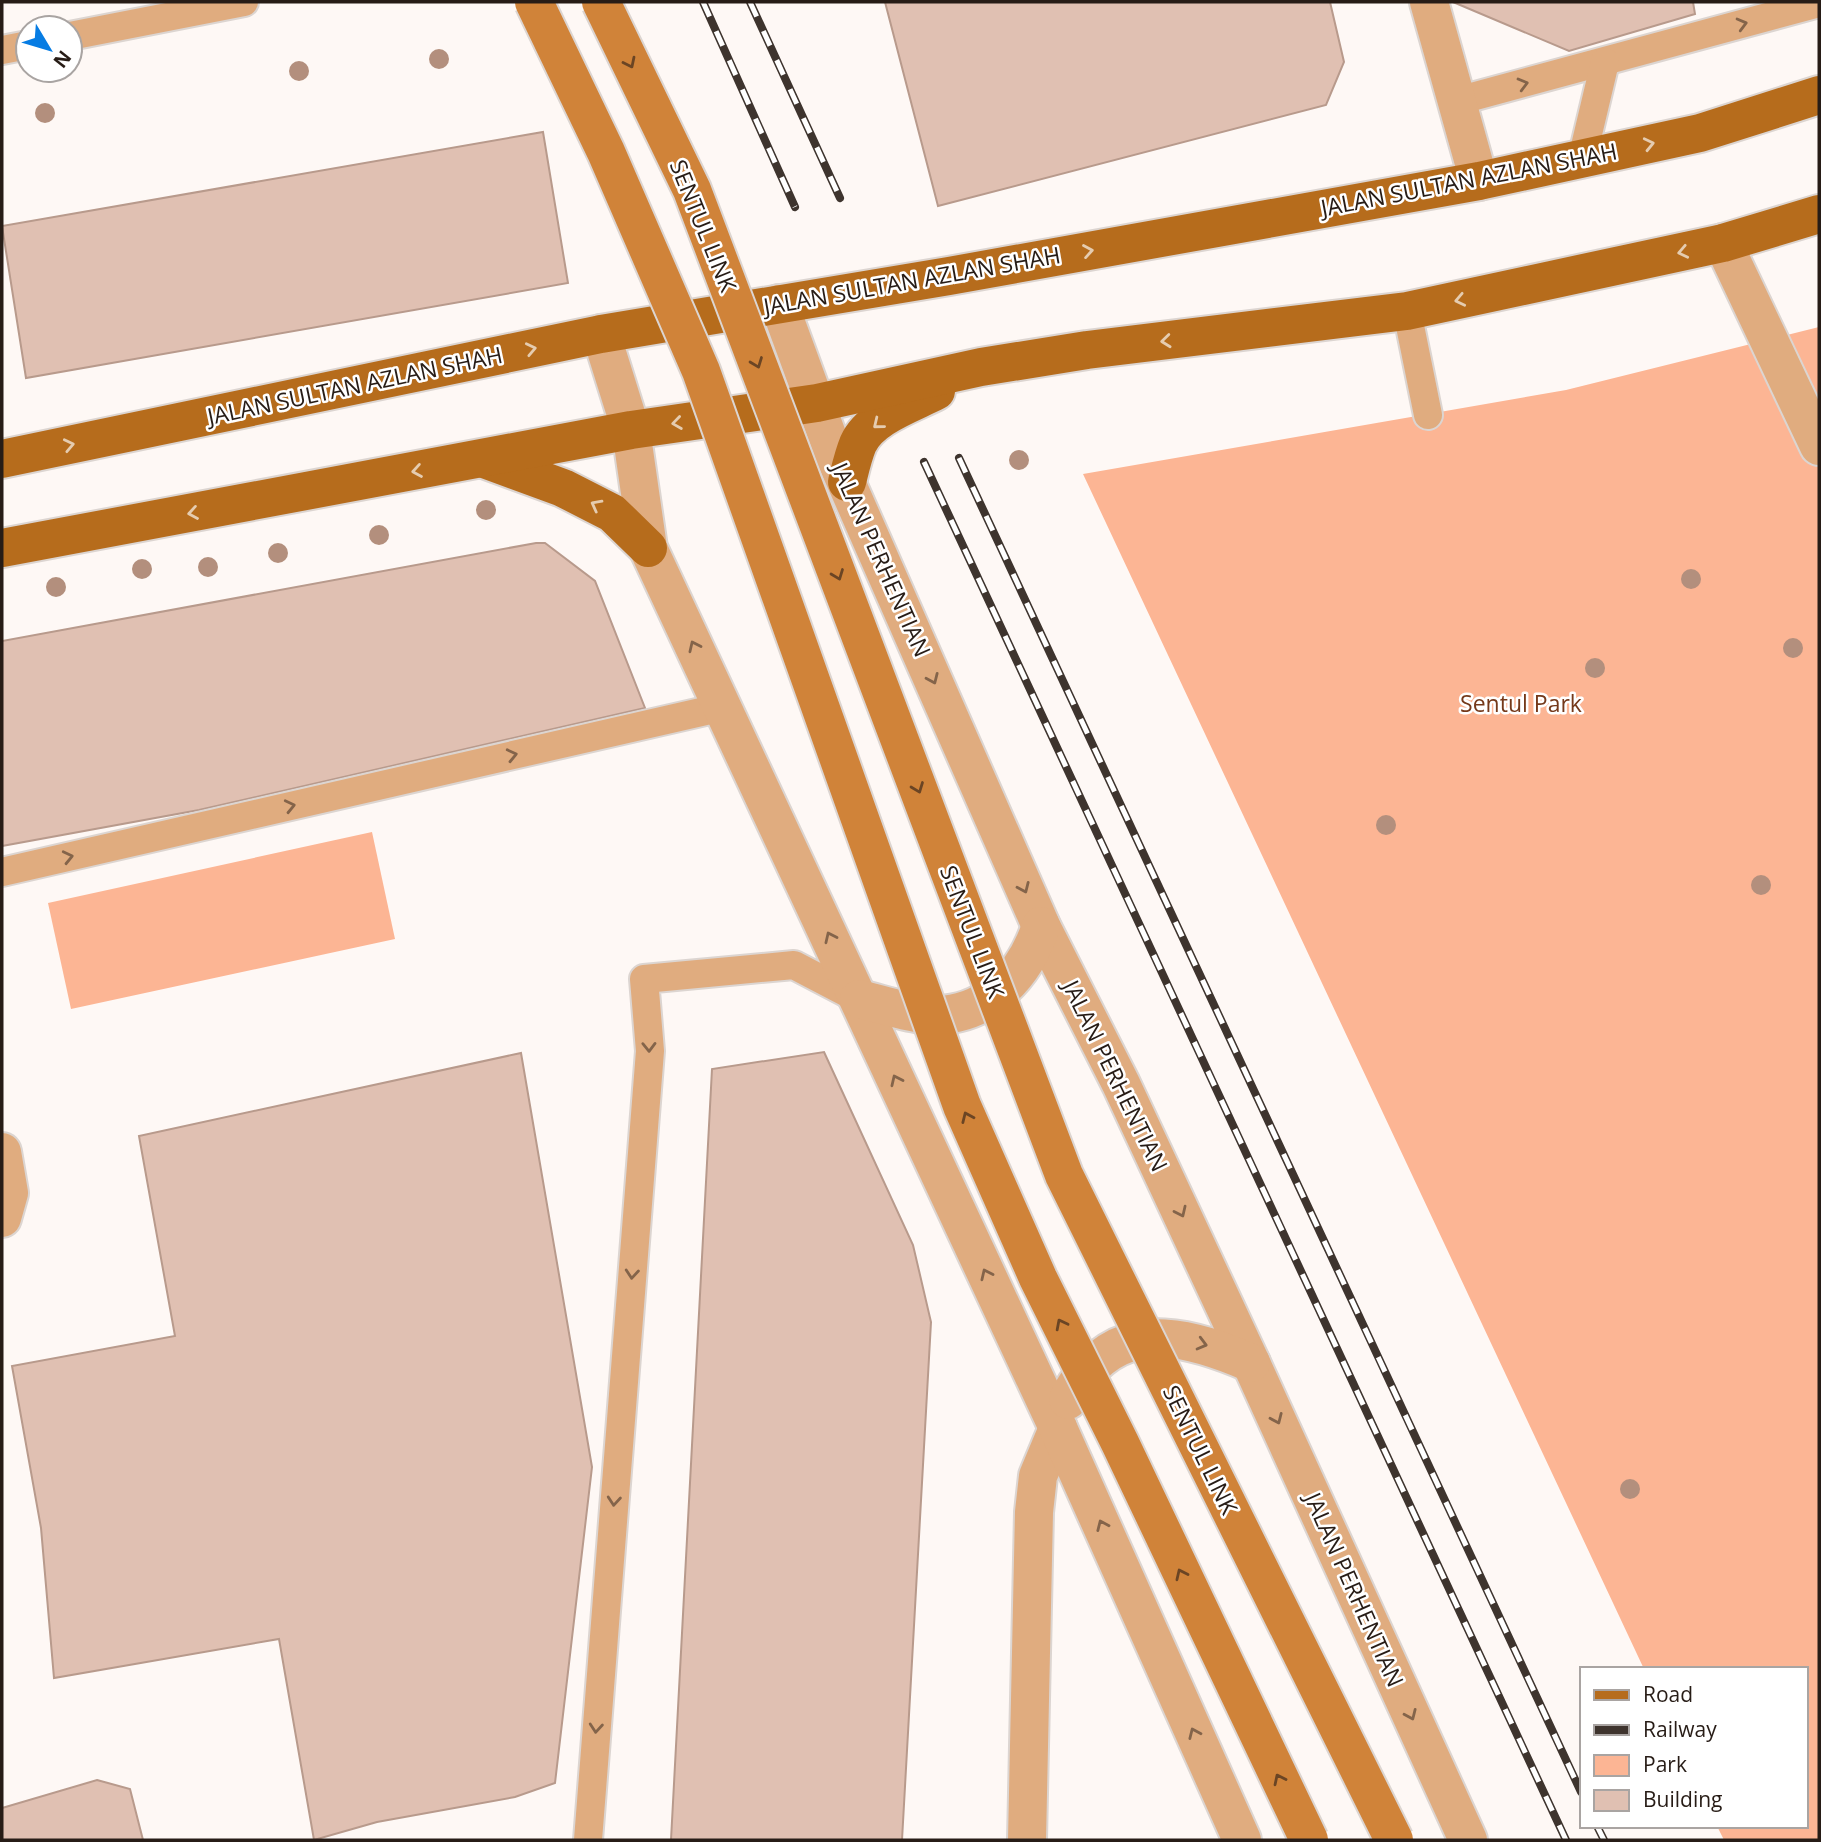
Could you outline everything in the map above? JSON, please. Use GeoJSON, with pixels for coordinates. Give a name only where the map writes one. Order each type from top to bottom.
{"type":"FeatureCollection","features":[{"type":"Feature","properties":{"kind":"main road"},"geometry":{"type":"LineString","coordinates":[[534,2],[600,139],[701,370],[962,1106],[1038,1278],[1120,1443],[1220,1659],[1309,1840]]}},
{"type":"Feature","properties":{"kind":"main road","name":"SENTUL LINK"},"geometry":{"type":"LineString","coordinates":[[601,2],[692,190],[1064,1175],[1394,1840]]}},
{"type":"Feature","properties":{"kind":"main road","name":"JALAN SULTAN AZLAN SHAH"},"geometry":{"type":"LineString","coordinates":[[2,459],[601,334],[1479,181],[1700,132],[1819,95]]}},
{"type":"Feature","properties":{"kind":"main road"},"geometry":{"type":"LineString","coordinates":[[2,548],[631,430],[817,403],[981,367],[1087,350],[1407,311],[1723,243],[1819,214]]}},
{"type":"Feature","properties":{"kind":"main road"},"geometry":{"type":"LineString","coordinates":[[847,482],[859,442],[881,419],[981,367]]}},
{"type":"Feature","properties":{"kind":"main road"},"geometry":{"type":"LineString","coordinates":[[484,459],[563,488],[612,513],[648,548]]}},
{"type":"Feature","properties":{"kind":"street"},"geometry":{"type":"LineString","coordinates":[[1429,2],[1479,181]]}},
{"type":"Feature","properties":{"kind":"street"},"geometry":{"type":"LineString","coordinates":[[1723,243],[1819,446]]}},
{"type":"Feature","properties":{"kind":"street","name":"JALAN PERHENTIAN"},"geometry":{"type":"LineString","coordinates":[[779,304],[847,482],[1041,926],[1121,1084],[1468,1840]]}},
{"type":"Feature","properties":{"kind":"street"},"geometry":{"type":"LineString","coordinates":[[601,334],[631,430],[648,548],[1058,1428],[1242,1840]]}},
{"type":"Feature","properties":{"kind":"street"},"geometry":{"type":"LineString","coordinates":[[859,999],[924,1014],[951,1014],[976,1006],[1000,993],[1018,974],[1033,951],[1041,926]]}},
{"type":"Feature","properties":{"kind":"street"},"geometry":{"type":"LineString","coordinates":[[2,1152],[9,1193],[2,1218]]}},
{"type":"Feature","properties":{"kind":"street"},"geometry":{"type":"LineString","coordinates":[[1027,1840],[1034,1513],[1038,1476],[1071,1392],[1099,1357],[1121,1343],[1168,1338],[1196,1342],[1251,1363]]}},
{"type":"Feature","properties":{"kind":"lane"},"geometry":{"type":"LineString","coordinates":[[84,34],[244,2]]}},
{"type":"Feature","properties":{"kind":"lane"},"geometry":{"type":"LineString","coordinates":[[1457,101],[1819,3]]}},
{"type":"Feature","properties":{"kind":"lane"},"geometry":{"type":"LineString","coordinates":[[1582,159],[1605,62]]}},
{"type":"Feature","properties":{"kind":"lane"},"geometry":{"type":"LineString","coordinates":[[1407,311],[1428,415]]}},
{"type":"Feature","properties":{"kind":"lane"},"geometry":{"type":"LineString","coordinates":[[2,872],[723,707]]}},
{"type":"Feature","properties":{"kind":"lane"},"geometry":{"type":"LineString","coordinates":[[588,1840],[650,1051],[644,979],[794,965],[859,999]]}},
{"type":"Feature","properties":{"kind":"green space","name":"Sentul Park"},"geometry":{"type":"Polygon","coordinates":[[[1819,327],[1819,1840],[1724,1840],[1718,1828],[1807,1828],[1807,1667],[1643,1667],[1083,474],[1566,390],[1819,327]]]}},
{"type":"Feature","properties":{"kind":"green space"},"geometry":{"type":"Polygon","coordinates":[[[372,832],[395,939],[71,1009],[48,903],[372,832]]]}},
{"type":"Feature","properties":{"kind":"building"},"geometry":{"type":"Polygon","coordinates":[[[885,2],[1330,2],[1344,62],[1326,105],[938,206],[885,2]]]}},
{"type":"Feature","properties":{"kind":"building"},"geometry":{"type":"Polygon","coordinates":[[[1453,2],[1693,2],[1695,14],[1569,51],[1453,2]]]}},
{"type":"Feature","properties":{"kind":"building"},"geometry":{"type":"Polygon","coordinates":[[[543,132],[568,283],[26,378],[2,226],[543,132]]]}},
{"type":"Feature","properties":{"kind":"building"},"geometry":{"type":"Polygon","coordinates":[[[545,543],[595,581],[645,708],[199,810],[2,846],[2,641],[545,543]]]}},
{"type":"Feature","properties":{"kind":"building"},"geometry":{"type":"Polygon","coordinates":[[[824,1052],[913,1245],[931,1322],[902,1840],[671,1840],[712,1069],[824,1052]]]}},
{"type":"Feature","properties":{"kind":"building"},"geometry":{"type":"Polygon","coordinates":[[[521,1053],[592,1467],[555,1783],[515,1797],[377,1822],[314,1840],[279,1639],[54,1678],[41,1528],[12,1366],[175,1336],[139,1136],[521,1053]]]}},
{"type":"Feature","properties":{"kind":"building"},"geometry":{"type":"Polygon","coordinates":[[[97,1780],[130,1789],[143,1840],[2,1840],[2,1808],[97,1780]]]}},
{"type":"Feature","properties":{"kind":"railway"},"geometry":{"type":"LineString","coordinates":[[703,2],[795,207]]}},
{"type":"Feature","properties":{"kind":"railway"},"geometry":{"type":"LineString","coordinates":[[750,2],[840,198]]}},
{"type":"Feature","properties":{"kind":"railway"},"geometry":{"type":"LineString","coordinates":[[959,458],[1580,1790]]}},
{"type":"Feature","properties":{"kind":"railway"},"geometry":{"type":"LineString","coordinates":[[924,462],[1566,1840]]}},
{"type":"Feature","properties":{"kind":"railway"},"geometry":{"type":"LineString","coordinates":[[1598,1828],[1604,1840]]}}]}
